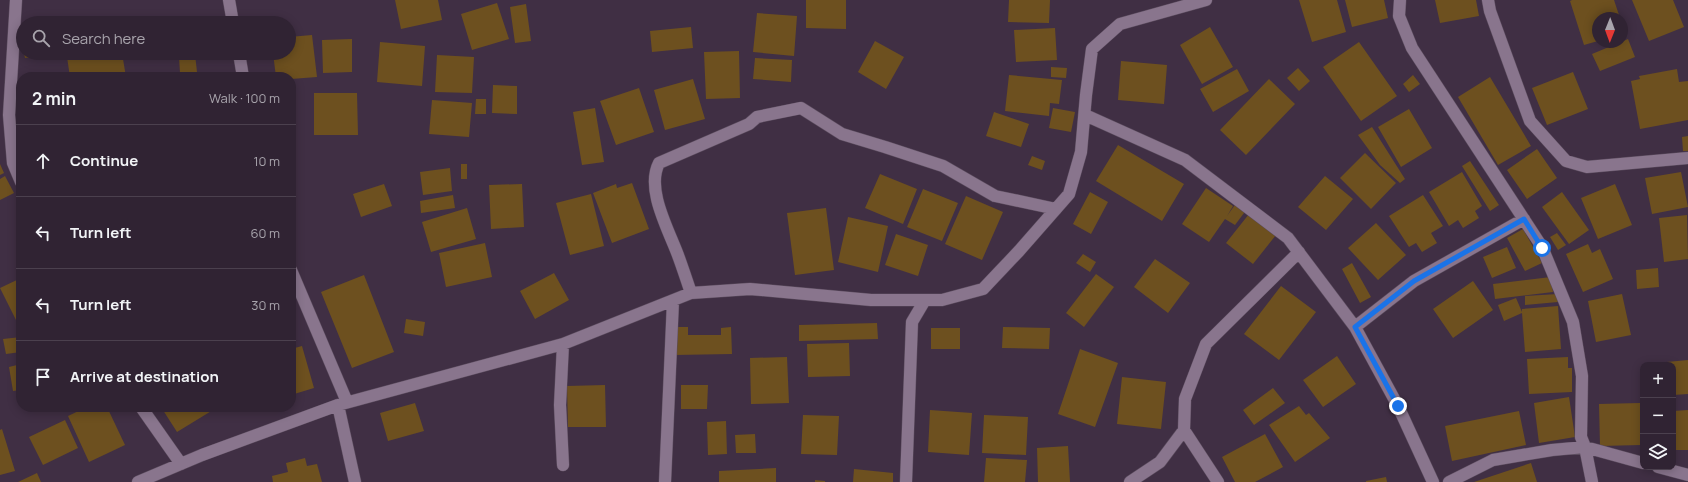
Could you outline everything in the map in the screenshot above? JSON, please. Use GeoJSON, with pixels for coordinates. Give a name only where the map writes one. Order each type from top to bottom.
{"type":"FeatureCollection","features":[{"type":"Feature","properties":{"kind":"street"},"geometry":{"type":"LineString","coordinates":[[16,0],[9,115],[12,163],[16,171]]}},
{"type":"Feature","properties":{"kind":"street"},"geometry":{"type":"LineString","coordinates":[[229,0],[232,16]]}},
{"type":"Feature","properties":{"kind":"street"},"geometry":{"type":"LineString","coordinates":[[138,482],[181,464],[342,404],[563,344],[691,293],[750,289],[871,300],[942,300],[983,289],[1069,194],[1082,152],[1092,49],[1120,24],[1206,0]]}},
{"type":"Feature","properties":{"kind":"street"},"geometry":{"type":"LineString","coordinates":[[1400,0],[1399,16],[1412,48],[1542,248],[1573,322],[1582,376],[1581,437],[1585,446],[1592,482]]}},
{"type":"Feature","properties":{"kind":"street"},"geometry":{"type":"LineString","coordinates":[[1488,0],[1490,11],[1530,121],[1566,161],[1587,168],[1688,158]]}},
{"type":"Feature","properties":{"kind":"street"},"geometry":{"type":"LineString","coordinates":[[240,60],[242,72]]}},
{"type":"Feature","properties":{"kind":"street"},"geometry":{"type":"LineString","coordinates":[[691,293],[679,257],[662,217],[655,189],[655,171],[659,163],[749,124],[757,117],[801,108],[842,134],[885,146],[943,166],[995,196],[1056,209]]}},
{"type":"Feature","properties":{"kind":"street"},"geometry":{"type":"LineString","coordinates":[[1085,115],[1185,160],[1288,238],[1355,327],[1398,406],[1433,482]]}},
{"type":"Feature","properties":{"kind":"street"},"geometry":{"type":"LineString","coordinates":[[1355,327],[1414,281],[1524,219]]}},
{"type":"Feature","properties":{"kind":"street"},"geometry":{"type":"LineString","coordinates":[[1130,482],[1160,462],[1184,430],[1185,399],[1206,344],[1299,252]]}},
{"type":"Feature","properties":{"kind":"street"},"geometry":{"type":"LineString","coordinates":[[296,283],[342,404],[355,482]]}},
{"type":"Feature","properties":{"kind":"street"},"geometry":{"type":"LineString","coordinates":[[665,482],[673,300]]}},
{"type":"Feature","properties":{"kind":"street"},"geometry":{"type":"LineString","coordinates":[[906,482],[912,322],[925,300]]}},
{"type":"Feature","properties":{"kind":"street"},"geometry":{"type":"LineString","coordinates":[[563,344],[560,406],[563,465]]}},
{"type":"Feature","properties":{"kind":"street"},"geometry":{"type":"LineString","coordinates":[[145,412],[181,464]]}},
{"type":"Feature","properties":{"kind":"street"},"geometry":{"type":"LineString","coordinates":[[1184,430],[1218,482]]}},
{"type":"Feature","properties":{"kind":"street"},"geometry":{"type":"LineString","coordinates":[[1449,482],[1492,460],[1585,446],[1640,462]]}},
{"type":"Feature","properties":{"kind":"street"},"geometry":{"type":"LineString","coordinates":[[1669,470],[1688,475]]}},
{"type":"Feature","properties":{"kind":"building"},"geometry":{"type":"Polygon","coordinates":[[[395,0],[438,0],[442,20],[401,29],[395,0]]]}},
{"type":"Feature","properties":{"kind":"building"},"geometry":{"type":"Polygon","coordinates":[[[806,0],[846,0],[846,29],[806,28],[806,0]]]}},
{"type":"Feature","properties":{"kind":"building"},"geometry":{"type":"Polygon","coordinates":[[[1009,0],[1050,0],[1049,23],[1008,22],[1009,0]]]}},
{"type":"Feature","properties":{"kind":"building"},"geometry":{"type":"Polygon","coordinates":[[[1299,0],[1337,0],[1346,32],[1312,42],[1299,0]]]}},
{"type":"Feature","properties":{"kind":"building"},"geometry":{"type":"Polygon","coordinates":[[[1345,0],[1384,0],[1388,18],[1352,27],[1345,0]]]}},
{"type":"Feature","properties":{"kind":"building"},"geometry":{"type":"Polygon","coordinates":[[[1435,0],[1476,0],[1479,16],[1440,23],[1435,0]]]}},
{"type":"Feature","properties":{"kind":"building"},"geometry":{"type":"Polygon","coordinates":[[[1614,0],[1618,12],[1592,12],[1592,43],[1584,45],[1570,1],[1614,0]]]}},
{"type":"Feature","properties":{"kind":"building"},"geometry":{"type":"Polygon","coordinates":[[[1632,0],[1673,0],[1684,27],[1649,41],[1632,0]]]}},
{"type":"Feature","properties":{"kind":"building"},"geometry":{"type":"Polygon","coordinates":[[[497,3],[509,39],[472,50],[461,14],[497,3]]]}},
{"type":"Feature","properties":{"kind":"building"},"geometry":{"type":"Polygon","coordinates":[[[526,4],[531,41],[515,43],[510,7],[526,4]]]}},
{"type":"Feature","properties":{"kind":"building"},"geometry":{"type":"Polygon","coordinates":[[[757,13],[797,16],[794,56],[753,52],[757,13]]]}},
{"type":"Feature","properties":{"kind":"building"},"geometry":{"type":"Polygon","coordinates":[[[691,27],[693,48],[652,52],[650,31],[691,27]]]}},
{"type":"Feature","properties":{"kind":"building"},"geometry":{"type":"Polygon","coordinates":[[[1210,27],[1233,67],[1202,84],[1180,45],[1210,27]]]}},
{"type":"Feature","properties":{"kind":"building"},"geometry":{"type":"Polygon","coordinates":[[[1055,28],[1057,60],[1016,62],[1014,30],[1055,28]]]}},
{"type":"Feature","properties":{"kind":"building"},"geometry":{"type":"Polygon","coordinates":[[[312,35],[317,77],[296,79],[296,72],[275,72],[274,60],[296,60],[296,36],[312,35]]]}},
{"type":"Feature","properties":{"kind":"building"},"geometry":{"type":"Polygon","coordinates":[[[352,39],[352,72],[323,73],[322,40],[352,39]]]}},
{"type":"Feature","properties":{"kind":"building"},"geometry":{"type":"Polygon","coordinates":[[[1628,39],[1635,57],[1600,71],[1592,54],[1606,48],[1628,48],[1628,39]]]}},
{"type":"Feature","properties":{"kind":"building"},"geometry":{"type":"Polygon","coordinates":[[[875,41],[904,57],[886,89],[858,72],[875,41]]]}},
{"type":"Feature","properties":{"kind":"building"},"geometry":{"type":"Polygon","coordinates":[[[380,42],[425,46],[422,86],[377,82],[380,42]]]}},
{"type":"Feature","properties":{"kind":"building"},"geometry":{"type":"Polygon","coordinates":[[[1359,42],[1397,96],[1361,121],[1323,67],[1359,42]]]}},
{"type":"Feature","properties":{"kind":"building"},"geometry":{"type":"Polygon","coordinates":[[[739,51],[740,98],[706,99],[704,52],[739,51]]]}},
{"type":"Feature","properties":{"kind":"building"},"geometry":{"type":"Polygon","coordinates":[[[437,55],[474,57],[472,93],[435,92],[437,55]]]}},
{"type":"Feature","properties":{"kind":"building"},"geometry":{"type":"Polygon","coordinates":[[[755,58],[792,60],[791,82],[753,79],[755,58]]]}},
{"type":"Feature","properties":{"kind":"building"},"geometry":{"type":"Polygon","coordinates":[[[67,60],[123,60],[125,72],[69,72],[67,60]]]}},
{"type":"Feature","properties":{"kind":"building"},"geometry":{"type":"Polygon","coordinates":[[[179,60],[196,60],[197,72],[180,72],[179,60]]]}},
{"type":"Feature","properties":{"kind":"building"},"geometry":{"type":"Polygon","coordinates":[[[1121,61],[1167,65],[1164,104],[1118,100],[1121,61]]]}},
{"type":"Feature","properties":{"kind":"building"},"geometry":{"type":"Polygon","coordinates":[[[1051,67],[1067,68],[1066,78],[1051,77],[1051,67]]]}},
{"type":"Feature","properties":{"kind":"building"},"geometry":{"type":"Polygon","coordinates":[[[1298,68],[1310,81],[1299,91],[1287,78],[1298,68]]]}},
{"type":"Feature","properties":{"kind":"building"},"geometry":{"type":"Polygon","coordinates":[[[1237,69],[1249,91],[1213,112],[1200,89],[1237,69]]]}},
{"type":"Feature","properties":{"kind":"building"},"geometry":{"type":"Polygon","coordinates":[[[1677,69],[1679,82],[1688,81],[1688,120],[1640,129],[1631,81],[1640,79],[1639,76],[1677,69]]]}},
{"type":"Feature","properties":{"kind":"building"},"geometry":{"type":"Polygon","coordinates":[[[1573,72],[1588,109],[1547,125],[1532,88],[1573,72]]]}},
{"type":"Feature","properties":{"kind":"building"},"geometry":{"type":"Polygon","coordinates":[[[1009,75],[1062,80],[1059,104],[1050,103],[1049,116],[1005,111],[1009,75]]]}},
{"type":"Feature","properties":{"kind":"building"},"geometry":{"type":"Polygon","coordinates":[[[1413,75],[1420,84],[1409,92],[1403,84],[1413,75]]]}},
{"type":"Feature","properties":{"kind":"building"},"geometry":{"type":"Polygon","coordinates":[[[1490,77],[1531,146],[1498,165],[1458,97],[1490,77]]]}},
{"type":"Feature","properties":{"kind":"building"},"geometry":{"type":"Polygon","coordinates":[[[693,79],[705,119],[665,130],[654,90],[693,79]]]}},
{"type":"Feature","properties":{"kind":"building"},"geometry":{"type":"Polygon","coordinates":[[[1269,79],[1295,104],[1246,155],[1220,130],[1269,79]]]}},
{"type":"Feature","properties":{"kind":"building"},"geometry":{"type":"Polygon","coordinates":[[[493,85],[517,86],[517,114],[492,113],[493,85]]]}},
{"type":"Feature","properties":{"kind":"building"},"geometry":{"type":"Polygon","coordinates":[[[639,88],[654,132],[616,145],[600,101],[639,88]]]}},
{"type":"Feature","properties":{"kind":"building"},"geometry":{"type":"Polygon","coordinates":[[[314,93],[357,93],[358,135],[314,135],[314,93]]]}},
{"type":"Feature","properties":{"kind":"building"},"geometry":{"type":"Polygon","coordinates":[[[476,99],[486,99],[486,114],[475,114],[476,99]]]}},
{"type":"Feature","properties":{"kind":"building"},"geometry":{"type":"Polygon","coordinates":[[[432,100],[472,103],[469,137],[429,134],[432,100]]]}},
{"type":"Feature","properties":{"kind":"building"},"geometry":{"type":"Polygon","coordinates":[[[595,108],[604,162],[582,165],[573,112],[595,108]]]}},
{"type":"Feature","properties":{"kind":"building"},"geometry":{"type":"Polygon","coordinates":[[[1053,108],[1075,112],[1071,132],[1049,128],[1053,108]]]}},
{"type":"Feature","properties":{"kind":"building"},"geometry":{"type":"Polygon","coordinates":[[[1409,109],[1432,148],[1401,167],[1378,127],[1409,109]]]}},
{"type":"Feature","properties":{"kind":"building"},"geometry":{"type":"Polygon","coordinates":[[[994,112],[1029,124],[1021,147],[986,136],[994,112]]]}},
{"type":"Feature","properties":{"kind":"building"},"geometry":{"type":"Polygon","coordinates":[[[1372,127],[1405,179],[1400,183],[1380,165],[1358,135],[1372,127]]]}},
{"type":"Feature","properties":{"kind":"building"},"geometry":{"type":"Polygon","coordinates":[[[1688,136],[1688,151],[1683,151],[1682,137],[1688,136]]]}},
{"type":"Feature","properties":{"kind":"building"},"geometry":{"type":"Polygon","coordinates":[[[1118,145],[1184,184],[1162,221],[1096,181],[1118,145]]]}},
{"type":"Feature","properties":{"kind":"building"},"geometry":{"type":"Polygon","coordinates":[[[1537,149],[1557,178],[1527,199],[1507,170],[1537,149]]]}},
{"type":"Feature","properties":{"kind":"building"},"geometry":{"type":"Polygon","coordinates":[[[1365,153],[1396,183],[1371,209],[1340,178],[1365,153]]]}},
{"type":"Feature","properties":{"kind":"building"},"geometry":{"type":"Polygon","coordinates":[[[1032,156],[1045,161],[1042,170],[1028,165],[1032,156]]]}},
{"type":"Feature","properties":{"kind":"building"},"geometry":{"type":"Polygon","coordinates":[[[1470,161],[1499,205],[1490,211],[1462,166],[1470,161]]]}},
{"type":"Feature","properties":{"kind":"building"},"geometry":{"type":"Polygon","coordinates":[[[0,164],[4,173],[0,175],[0,164]]]}},
{"type":"Feature","properties":{"kind":"building"},"geometry":{"type":"Polygon","coordinates":[[[461,164],[467,164],[467,179],[461,179],[461,164]]]}},
{"type":"Feature","properties":{"kind":"building"},"geometry":{"type":"Polygon","coordinates":[[[450,168],[452,191],[423,195],[420,172],[450,168]]]}},
{"type":"Feature","properties":{"kind":"building"},"geometry":{"type":"Polygon","coordinates":[[[1462,172],[1482,206],[1475,211],[1479,218],[1463,228],[1458,220],[1449,226],[1429,192],[1462,172]]]}},
{"type":"Feature","properties":{"kind":"building"},"geometry":{"type":"Polygon","coordinates":[[[1681,172],[1688,207],[1652,214],[1645,178],[1681,172]]]}},
{"type":"Feature","properties":{"kind":"building"},"geometry":{"type":"Polygon","coordinates":[[[880,174],[917,189],[903,224],[865,208],[880,174]]]}},
{"type":"Feature","properties":{"kind":"building"},"geometry":{"type":"Polygon","coordinates":[[[5,176],[14,193],[0,200],[0,179],[5,176]]]}},
{"type":"Feature","properties":{"kind":"building"},"geometry":{"type":"Polygon","coordinates":[[[1325,176],[1353,199],[1326,230],[1298,207],[1325,176]]]}},
{"type":"Feature","properties":{"kind":"building"},"geometry":{"type":"Polygon","coordinates":[[[632,183],[649,229],[612,243],[593,193],[616,184],[617,188],[632,183]]]}},
{"type":"Feature","properties":{"kind":"building"},"geometry":{"type":"Polygon","coordinates":[[[384,184],[392,206],[361,217],[353,194],[384,184]]]}},
{"type":"Feature","properties":{"kind":"building"},"geometry":{"type":"Polygon","coordinates":[[[522,184],[524,227],[491,229],[489,185],[522,184]]]}},
{"type":"Feature","properties":{"kind":"building"},"geometry":{"type":"Polygon","coordinates":[[[1615,184],[1632,225],[1598,239],[1581,198],[1615,184]]]}},
{"type":"Feature","properties":{"kind":"building"},"geometry":{"type":"Polygon","coordinates":[[[1206,188],[1233,206],[1227,216],[1237,202],[1247,209],[1235,225],[1225,219],[1209,242],[1182,224],[1206,188]]]}},
{"type":"Feature","properties":{"kind":"building"},"geometry":{"type":"Polygon","coordinates":[[[923,189],[958,203],[942,241],[907,227],[923,189]]]}},
{"type":"Feature","properties":{"kind":"building"},"geometry":{"type":"Polygon","coordinates":[[[1090,192],[1108,202],[1091,234],[1073,224],[1090,192]]]}},
{"type":"Feature","properties":{"kind":"building"},"geometry":{"type":"Polygon","coordinates":[[[1562,192],[1589,230],[1569,244],[1542,207],[1562,192]]]}},
{"type":"Feature","properties":{"kind":"building"},"geometry":{"type":"Polygon","coordinates":[[[591,194],[604,246],[570,255],[556,203],[591,194]]]}},
{"type":"Feature","properties":{"kind":"building"},"geometry":{"type":"Polygon","coordinates":[[[453,195],[455,208],[421,213],[420,201],[453,195]]]}},
{"type":"Feature","properties":{"kind":"building"},"geometry":{"type":"Polygon","coordinates":[[[1423,195],[1443,226],[1431,233],[1437,243],[1422,252],[1416,243],[1409,247],[1389,216],[1423,195]]]}},
{"type":"Feature","properties":{"kind":"building"},"geometry":{"type":"Polygon","coordinates":[[[966,196],[1003,212],[982,260],[945,244],[966,196]]]}},
{"type":"Feature","properties":{"kind":"building"},"geometry":{"type":"Polygon","coordinates":[[[467,208],[476,239],[431,252],[422,222],[467,208]]]}},
{"type":"Feature","properties":{"kind":"building"},"geometry":{"type":"Polygon","coordinates":[[[826,208],[834,270],[795,275],[787,213],[826,208]]]}},
{"type":"Feature","properties":{"kind":"building"},"geometry":{"type":"Polygon","coordinates":[[[1249,214],[1276,235],[1253,264],[1226,243],[1249,214]]]}},
{"type":"Feature","properties":{"kind":"building"},"geometry":{"type":"Polygon","coordinates":[[[1687,215],[1688,259],[1664,262],[1659,218],[1687,215]]]}},
{"type":"Feature","properties":{"kind":"building"},"geometry":{"type":"Polygon","coordinates":[[[848,217],[888,226],[878,272],[838,262],[848,217]]]}},
{"type":"Feature","properties":{"kind":"building"},"geometry":{"type":"Polygon","coordinates":[[[1376,223],[1406,255],[1378,280],[1348,248],[1376,223]]]}},
{"type":"Feature","properties":{"kind":"building"},"geometry":{"type":"Polygon","coordinates":[[[1523,229],[1542,263],[1525,271],[1507,238],[1523,229]]]}},
{"type":"Feature","properties":{"kind":"building"},"geometry":{"type":"Polygon","coordinates":[[[1557,233],[1566,245],[1558,250],[1550,237],[1557,233]]]}},
{"type":"Feature","properties":{"kind":"building"},"geometry":{"type":"Polygon","coordinates":[[[896,234],[928,245],[918,276],[885,265],[896,234]]]}},
{"type":"Feature","properties":{"kind":"building"},"geometry":{"type":"Polygon","coordinates":[[[485,243],[492,277],[446,287],[439,253],[485,243]]]}},
{"type":"Feature","properties":{"kind":"building"},"geometry":{"type":"Polygon","coordinates":[[[1588,244],[1592,253],[1600,249],[1613,279],[1583,292],[1566,254],[1588,244]]]}},
{"type":"Feature","properties":{"kind":"building"},"geometry":{"type":"Polygon","coordinates":[[[1507,247],[1516,268],[1492,278],[1483,257],[1507,247]]]}},
{"type":"Feature","properties":{"kind":"building"},"geometry":{"type":"Polygon","coordinates":[[[1083,254],[1096,262],[1090,272],[1076,263],[1083,254]]]}},
{"type":"Feature","properties":{"kind":"building"},"geometry":{"type":"Polygon","coordinates":[[[1155,259],[1190,283],[1168,313],[1134,287],[1155,259]]]}},
{"type":"Feature","properties":{"kind":"building"},"geometry":{"type":"Polygon","coordinates":[[[1352,263],[1371,297],[1360,303],[1342,269],[1352,263]]]}},
{"type":"Feature","properties":{"kind":"building"},"geometry":{"type":"Polygon","coordinates":[[[1658,268],[1659,287],[1637,289],[1636,270],[1658,268]]]}},
{"type":"Feature","properties":{"kind":"building"},"geometry":{"type":"Polygon","coordinates":[[[554,273],[569,300],[535,319],[520,291],[554,273]]]}},
{"type":"Feature","properties":{"kind":"building"},"geometry":{"type":"Polygon","coordinates":[[[1096,274],[1114,287],[1084,327],[1066,313],[1096,274]]]}},
{"type":"Feature","properties":{"kind":"building"},"geometry":{"type":"Polygon","coordinates":[[[364,275],[394,352],[352,368],[321,292],[364,275]]]}},
{"type":"Feature","properties":{"kind":"building"},"geometry":{"type":"Polygon","coordinates":[[[1551,277],[1553,292],[1495,299],[1493,284],[1551,277]]]}},
{"type":"Feature","properties":{"kind":"building"},"geometry":{"type":"Polygon","coordinates":[[[16,280],[16,320],[0,288],[16,280]]]}},
{"type":"Feature","properties":{"kind":"building"},"geometry":{"type":"Polygon","coordinates":[[[1473,281],[1493,310],[1453,338],[1433,309],[1473,281]]]}},
{"type":"Feature","properties":{"kind":"building"},"geometry":{"type":"Polygon","coordinates":[[[1281,286],[1316,312],[1279,360],[1244,334],[1281,286]]]}},
{"type":"Feature","properties":{"kind":"building"},"geometry":{"type":"Polygon","coordinates":[[[1558,294],[1558,302],[1525,305],[1525,296],[1558,294]]]}},
{"type":"Feature","properties":{"kind":"building"},"geometry":{"type":"Polygon","coordinates":[[[1622,294],[1631,335],[1596,342],[1588,301],[1622,294]]]}},
{"type":"Feature","properties":{"kind":"building"},"geometry":{"type":"Polygon","coordinates":[[[1516,298],[1522,312],[1522,309],[1558,306],[1561,349],[1525,352],[1522,313],[1504,321],[1498,305],[1516,298]]]}},
{"type":"Feature","properties":{"kind":"building"},"geometry":{"type":"Polygon","coordinates":[[[406,319],[425,322],[423,336],[404,333],[406,319]]]}},
{"type":"Feature","properties":{"kind":"building"},"geometry":{"type":"Polygon","coordinates":[[[877,323],[878,339],[799,341],[799,325],[877,323]]]}},
{"type":"Feature","properties":{"kind":"building"},"geometry":{"type":"Polygon","coordinates":[[[674,327],[688,327],[688,335],[721,335],[721,328],[731,327],[732,354],[674,355],[674,327]]]}},
{"type":"Feature","properties":{"kind":"building"},"geometry":{"type":"Polygon","coordinates":[[[1003,327],[1050,328],[1049,349],[1002,348],[1003,327]]]}},
{"type":"Feature","properties":{"kind":"building"},"geometry":{"type":"Polygon","coordinates":[[[931,328],[960,328],[960,349],[931,349],[931,328]]]}},
{"type":"Feature","properties":{"kind":"building"},"geometry":{"type":"Polygon","coordinates":[[[16,338],[16,353],[6,354],[3,339],[16,338]]]}},
{"type":"Feature","properties":{"kind":"building"},"geometry":{"type":"Polygon","coordinates":[[[849,343],[850,376],[808,377],[807,344],[849,343]]]}},
{"type":"Feature","properties":{"kind":"building"},"geometry":{"type":"Polygon","coordinates":[[[302,346],[314,388],[296,393],[296,348],[302,346]]]}},
{"type":"Feature","properties":{"kind":"building"},"geometry":{"type":"Polygon","coordinates":[[[1080,349],[1118,363],[1095,427],[1058,414],[1080,349]]]}},
{"type":"Feature","properties":{"kind":"building"},"geometry":{"type":"Polygon","coordinates":[[[1337,356],[1356,384],[1323,407],[1303,380],[1337,356]]]}},
{"type":"Feature","properties":{"kind":"building"},"geometry":{"type":"Polygon","coordinates":[[[787,357],[789,403],[751,404],[750,358],[787,357]]]}},
{"type":"Feature","properties":{"kind":"building"},"geometry":{"type":"Polygon","coordinates":[[[1568,357],[1568,368],[1572,368],[1572,392],[1529,394],[1527,359],[1568,357]]]}},
{"type":"Feature","properties":{"kind":"building"},"geometry":{"type":"Polygon","coordinates":[[[1688,360],[1688,394],[1676,395],[1676,362],[1667,362],[1688,360]]]}},
{"type":"Feature","properties":{"kind":"building"},"geometry":{"type":"Polygon","coordinates":[[[16,365],[16,391],[13,391],[9,367],[16,365]]]}},
{"type":"Feature","properties":{"kind":"building"},"geometry":{"type":"Polygon","coordinates":[[[1122,377],[1166,382],[1161,429],[1117,424],[1122,377]]]}},
{"type":"Feature","properties":{"kind":"building"},"geometry":{"type":"Polygon","coordinates":[[[605,385],[606,427],[568,427],[567,386],[605,385]]]}},
{"type":"Feature","properties":{"kind":"building"},"geometry":{"type":"Polygon","coordinates":[[[681,385],[708,385],[707,409],[681,409],[681,385]]]}},
{"type":"Feature","properties":{"kind":"building"},"geometry":{"type":"Polygon","coordinates":[[[1273,388],[1285,403],[1254,425],[1243,410],[1273,388]]]}},
{"type":"Feature","properties":{"kind":"building"},"geometry":{"type":"Polygon","coordinates":[[[1569,397],[1575,437],[1539,443],[1534,403],[1569,397]]]}},
{"type":"Feature","properties":{"kind":"building"},"geometry":{"type":"Polygon","coordinates":[[[415,403],[424,431],[388,441],[380,413],[415,403]]]}},
{"type":"Feature","properties":{"kind":"building"},"geometry":{"type":"Polygon","coordinates":[[[1640,403],[1640,445],[1600,446],[1599,404],[1640,403]]]}},
{"type":"Feature","properties":{"kind":"building"},"geometry":{"type":"Polygon","coordinates":[[[1299,406],[1306,415],[1309,413],[1330,438],[1295,462],[1269,425],[1299,406]]]}},
{"type":"Feature","properties":{"kind":"building"},"geometry":{"type":"Polygon","coordinates":[[[930,410],[972,413],[969,455],[928,452],[930,410]]]}},
{"type":"Feature","properties":{"kind":"building"},"geometry":{"type":"Polygon","coordinates":[[[1688,410],[1688,450],[1676,450],[1676,411],[1688,410]]]}},
{"type":"Feature","properties":{"kind":"building"},"geometry":{"type":"Polygon","coordinates":[[[1519,411],[1526,445],[1452,461],[1445,426],[1519,411]]]}},
{"type":"Feature","properties":{"kind":"building"},"geometry":{"type":"Polygon","coordinates":[[[76,412],[109,412],[125,445],[89,462],[68,416],[76,412]]]}},
{"type":"Feature","properties":{"kind":"building"},"geometry":{"type":"Polygon","coordinates":[[[164,412],[210,412],[177,432],[164,412]]]}},
{"type":"Feature","properties":{"kind":"building"},"geometry":{"type":"Polygon","coordinates":[[[803,415],[839,416],[837,455],[801,454],[803,415]]]}},
{"type":"Feature","properties":{"kind":"building"},"geometry":{"type":"Polygon","coordinates":[[[984,415],[1028,417],[1026,455],[982,453],[984,415]]]}},
{"type":"Feature","properties":{"kind":"building"},"geometry":{"type":"Polygon","coordinates":[[[65,420],[78,448],[43,465],[29,437],[65,420]]]}},
{"type":"Feature","properties":{"kind":"building"},"geometry":{"type":"Polygon","coordinates":[[[726,421],[727,454],[708,455],[707,422],[726,421]]]}},
{"type":"Feature","properties":{"kind":"building"},"geometry":{"type":"Polygon","coordinates":[[[2,429],[15,471],[0,475],[0,430],[2,429]]]}},
{"type":"Feature","properties":{"kind":"building"},"geometry":{"type":"Polygon","coordinates":[[[755,434],[756,453],[736,453],[735,435],[755,434]]]}},
{"type":"Feature","properties":{"kind":"building"},"geometry":{"type":"Polygon","coordinates":[[[1265,434],[1283,467],[1255,482],[1235,482],[1222,457],[1265,434]]]}},
{"type":"Feature","properties":{"kind":"building"},"geometry":{"type":"Polygon","coordinates":[[[1068,446],[1070,482],[1038,482],[1037,448],[1068,446]]]}},
{"type":"Feature","properties":{"kind":"building"},"geometry":{"type":"Polygon","coordinates":[[[305,458],[307,466],[317,464],[322,482],[273,482],[272,476],[288,472],[286,463],[305,458]]]}},
{"type":"Feature","properties":{"kind":"building"},"geometry":{"type":"Polygon","coordinates":[[[986,458],[1027,460],[1025,482],[984,482],[986,458]]]}},
{"type":"Feature","properties":{"kind":"building"},"geometry":{"type":"Polygon","coordinates":[[[1531,463],[1537,482],[1474,482],[1531,463]]]}},
{"type":"Feature","properties":{"kind":"building"},"geometry":{"type":"Polygon","coordinates":[[[776,468],[776,482],[719,482],[719,471],[776,468]]]}},
{"type":"Feature","properties":{"kind":"building"},"geometry":{"type":"Polygon","coordinates":[[[854,469],[893,473],[893,482],[853,482],[854,469]]]}},
{"type":"Feature","properties":{"kind":"building"},"geometry":{"type":"Polygon","coordinates":[[[37,473],[41,482],[18,482],[37,473]]]}},
{"type":"Feature","properties":{"kind":"building"},"geometry":{"type":"Polygon","coordinates":[[[1386,477],[1387,482],[1366,482],[1366,481],[1386,477]]]}},
{"type":"Feature","properties":{"kind":"building"},"geometry":{"type":"Polygon","coordinates":[[[815,480],[825,481],[825,482],[815,482],[815,480]]]}},
{"type":"Feature","properties":{"kind":"route"},"geometry":{"type":"LineString","coordinates":[[1398,406],[1355,327],[1414,281],[1524,219],[1542,248]]}}]}
